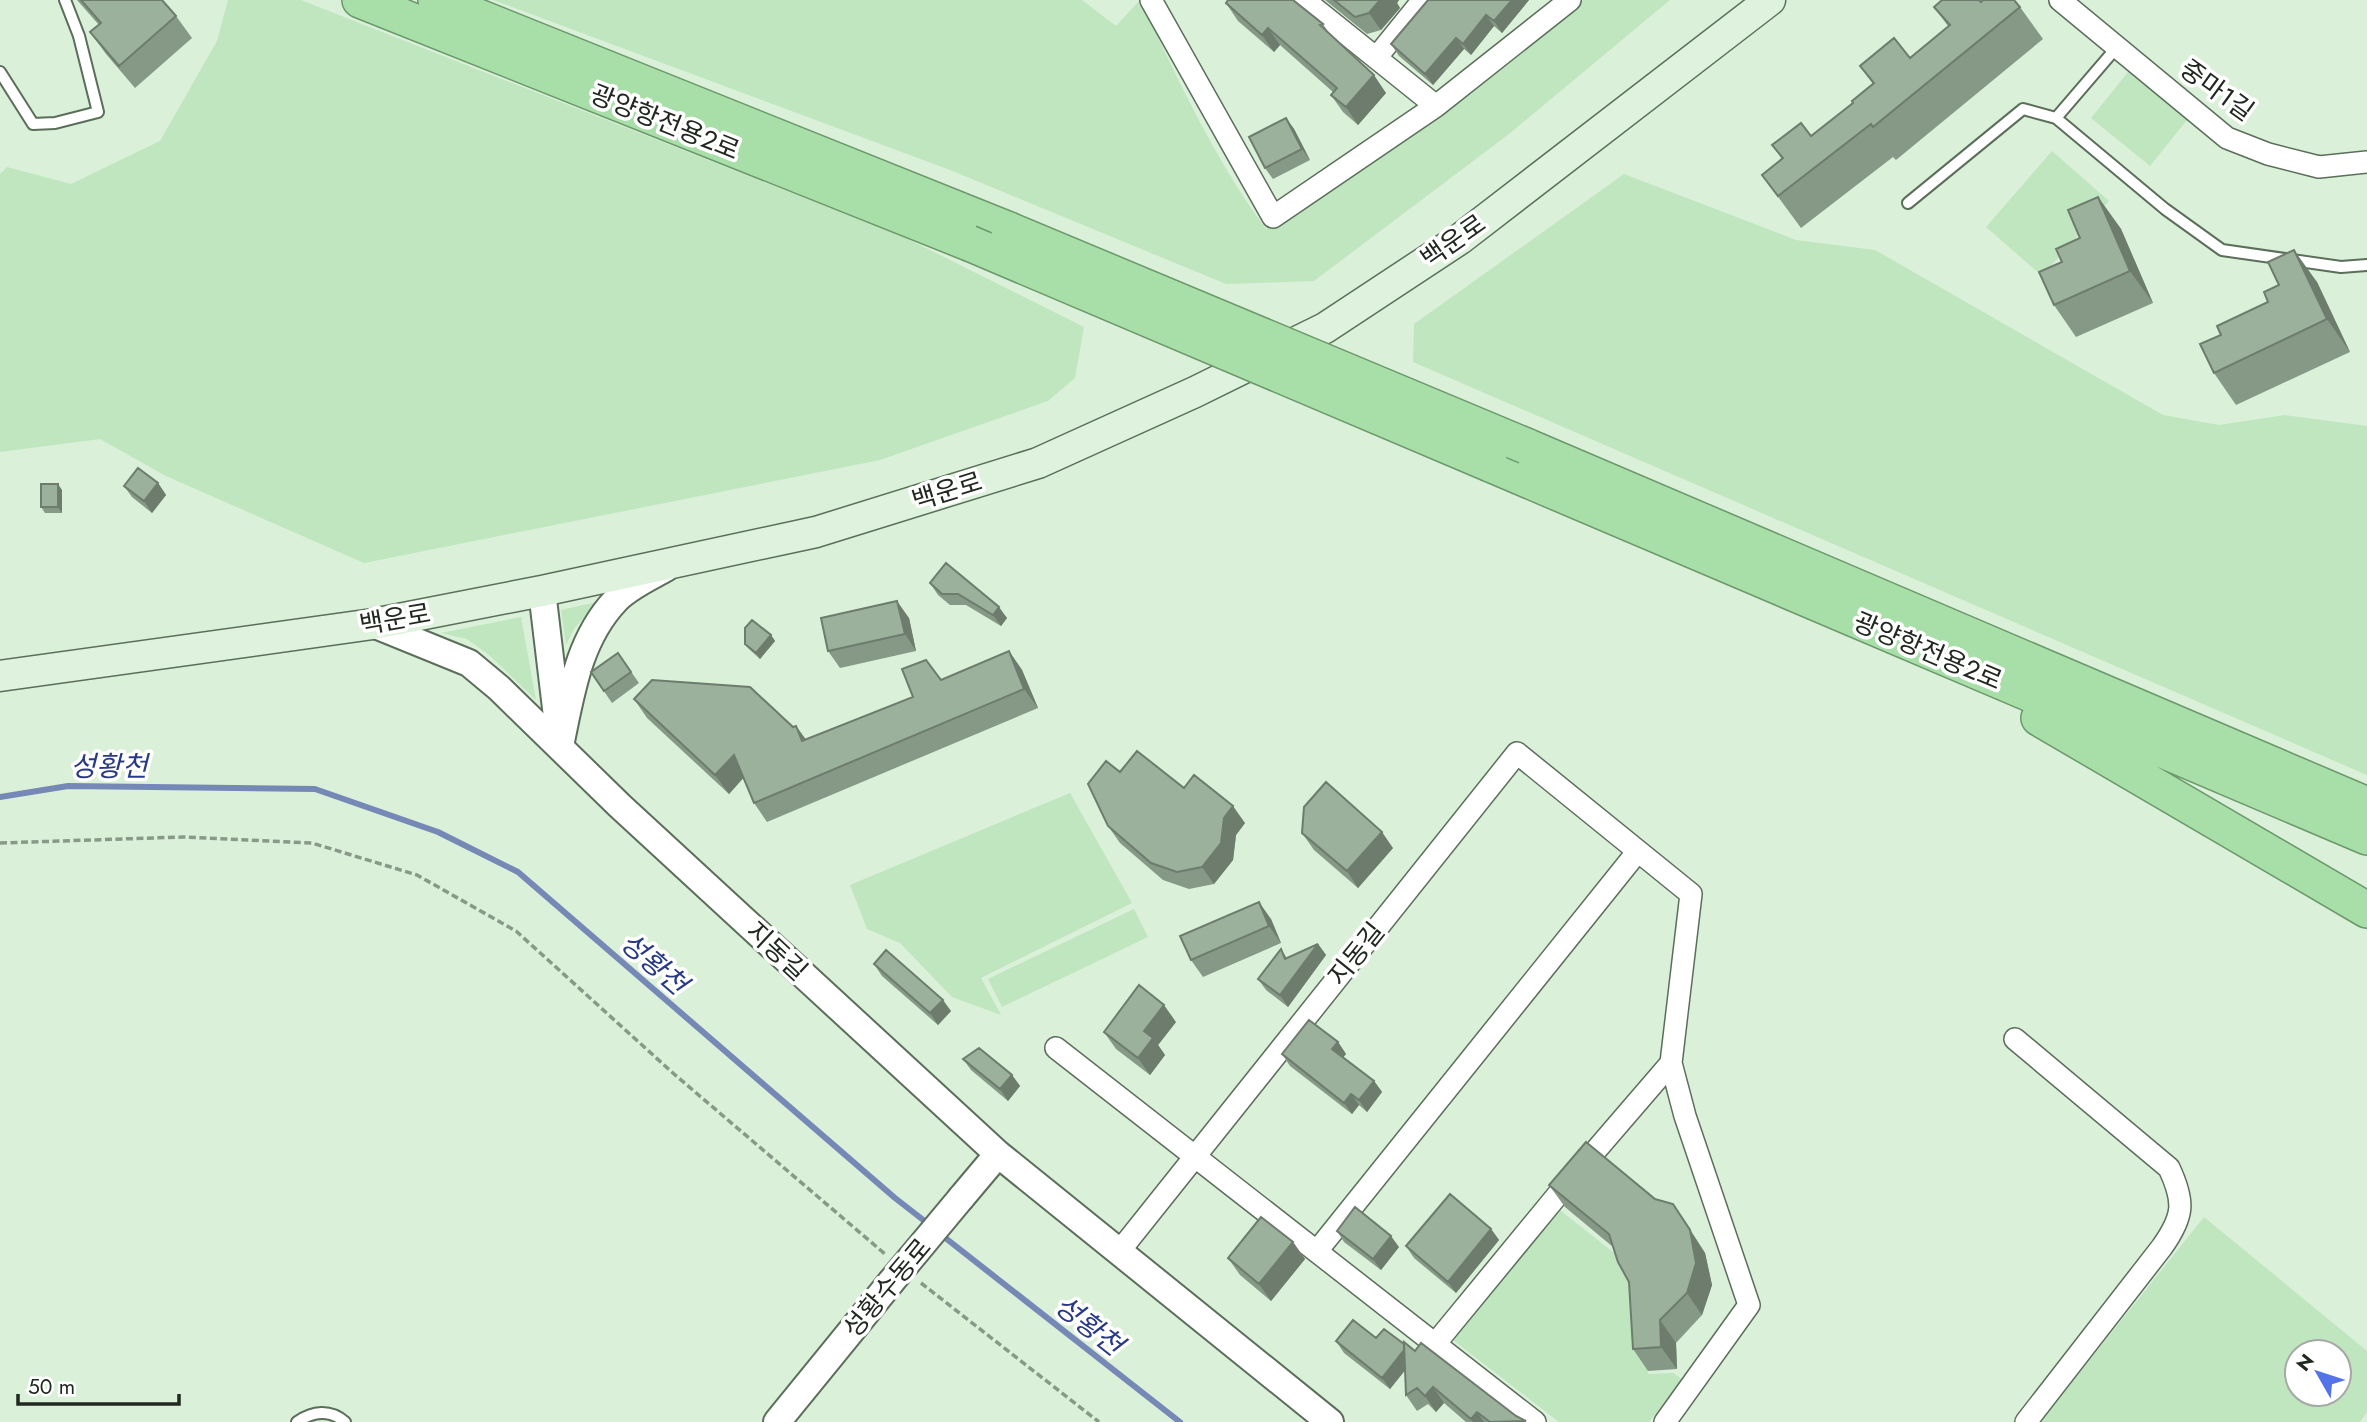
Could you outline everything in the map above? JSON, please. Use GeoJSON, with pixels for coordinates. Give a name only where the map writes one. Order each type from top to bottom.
{"type":"FeatureCollection","features":[{"type":"Feature","properties":{"kind":"highway","name":"광양항전용2로"},"geometry":{"type":"LineString","coordinates":[[360,0],[970,243],[2367,837]]}},
{"type":"Feature","properties":{"kind":"highway","name":"광양항전용2로"},"geometry":{"type":"LineString","coordinates":[[436,0],[1009,230],[1527,446],[2367,805]]}},
{"type":"Feature","properties":{"kind":"highway"},"geometry":{"type":"LineString","coordinates":[[1912,643],[2367,910]]}},
{"type":"Feature","properties":{"kind":"main road","name":"백운로"},"geometry":{"type":"LineString","coordinates":[[0,676],[373,624],[542,591],[816,532],[1038,463],[1195,392],[1325,328],[1460,239],[1770,0]]}},
{"type":"Feature","properties":{"kind":"street"},"geometry":{"type":"LineString","coordinates":[[1151,0],[1273,217],[1436,106],[1570,0]]}},
{"type":"Feature","properties":{"kind":"street"},"geometry":{"type":"LineString","coordinates":[[1304,0],[1436,106]]}},
{"type":"Feature","properties":{"kind":"street"},"geometry":{"type":"LineString","coordinates":[[1376,58],[1423,0]]}},
{"type":"Feature","properties":{"kind":"street","name":"중마1길"},"geometry":{"type":"LineString","coordinates":[[2060,0],[2227,138],[2268,154],[2319,167],[2367,162]]}},
{"type":"Feature","properties":{"kind":"street"},"geometry":{"type":"LineString","coordinates":[[560,746],[576,671],[590,633],[617,598],[673,563]]}},
{"type":"Feature","properties":{"kind":"street"},"geometry":{"type":"LineString","coordinates":[[542,591],[560,746]]}},
{"type":"Feature","properties":{"kind":"street","name":"지동길"},"geometry":{"type":"LineString","coordinates":[[373,624],[469,663],[499,688],[621,806],[998,1154],[1330,1422]]}},
{"type":"Feature","properties":{"kind":"street","name":"지동길"},"geometry":{"type":"LineString","coordinates":[[1118,1253],[1517,753],[1638,850]]}},
{"type":"Feature","properties":{"kind":"street"},"geometry":{"type":"LineString","coordinates":[[1317,1251],[1638,850],[1691,894],[1671,1063],[1685,1116],[1749,1305],[1665,1422]]}},
{"type":"Feature","properties":{"kind":"street"},"geometry":{"type":"LineString","coordinates":[[2015,1039],[2169,1168],[2180,1197],[2181,1213],[2177,1226],[2026,1422]]}},
{"type":"Feature","properties":{"kind":"street"},"geometry":{"type":"LineString","coordinates":[[1056,1048],[1535,1422]]}},
{"type":"Feature","properties":{"kind":"street"},"geometry":{"type":"LineString","coordinates":[[1436,1344],[1560,1192],[1671,1063]]}},
{"type":"Feature","properties":{"kind":"street","name":"성황수동로"},"geometry":{"type":"LineString","coordinates":[[777,1422],[998,1154]]}},
{"type":"Feature","properties":{"kind":"lane"},"geometry":{"type":"LineString","coordinates":[[0,72],[33,124],[55,123],[98,112],[79,36],[65,0]]}},
{"type":"Feature","properties":{"kind":"lane"},"geometry":{"type":"LineString","coordinates":[[2056,118],[2117,47]]}},
{"type":"Feature","properties":{"kind":"lane"},"geometry":{"type":"LineString","coordinates":[[1908,203],[2022,109],[2056,118],[2165,209],[2222,250],[2341,267],[2367,265]]}},
{"type":"Feature","properties":{"kind":"lane"},"geometry":{"type":"LineString","coordinates":[[297,1422],[318,1412],[329,1413],[345,1422]]}},
{"type":"Feature","properties":{"kind":"path"},"geometry":{"type":"LineString","coordinates":[[0,843],[183,837],[312,843],[417,875],[516,931],[674,1074],[886,1255]]}},
{"type":"Feature","properties":{"kind":"path"},"geometry":{"type":"LineString","coordinates":[[918,1280],[1099,1422]]}},
{"type":"Feature","properties":{"kind":"green space"},"geometry":{"type":"Polygon","coordinates":[[[228,0],[301,0],[904,237],[1084,327],[1075,378],[1048,401],[880,460],[364,563],[166,476],[100,439],[0,452],[0,174],[7,167],[71,184],[160,141],[217,41],[228,0]]]}},
{"type":"Feature","properties":{"kind":"green space"},"geometry":{"type":"Polygon","coordinates":[[[493,0],[1082,0],[1116,26],[1140,0],[1213,147],[1266,229],[1583,0],[1670,0],[1509,134],[1314,281],[1226,284],[950,170],[493,0]]]}},
{"type":"Feature","properties":{"kind":"green space"},"geometry":{"type":"Polygon","coordinates":[[[2128,72],[2187,120],[2150,166],[2091,118],[2128,72]]]}},
{"type":"Feature","properties":{"kind":"green space"},"geometry":{"type":"Polygon","coordinates":[[[2052,151],[2109,201],[2042,276],[1986,227],[2052,151]]]}},
{"type":"Feature","properties":{"kind":"green space"},"geometry":{"type":"Polygon","coordinates":[[[1624,174],[1796,240],[1875,250],[2163,415],[2219,425],[2285,415],[2367,426],[2367,775],[1413,362],[1414,324],[1624,174]]]}},
{"type":"Feature","properties":{"kind":"green space"},"geometry":{"type":"Polygon","coordinates":[[[597,602],[574,629],[566,645],[561,610],[597,602]]]}},
{"type":"Feature","properties":{"kind":"green space"},"geometry":{"type":"Polygon","coordinates":[[[521,617],[536,700],[489,655],[467,639],[441,633],[521,617]]]}},
{"type":"Feature","properties":{"kind":"green space"},"geometry":{"type":"Polygon","coordinates":[[[1070,793],[1132,903],[981,978],[1001,1015],[952,997],[900,943],[867,929],[850,885],[1070,793]]]}},
{"type":"Feature","properties":{"kind":"green space"},"geometry":{"type":"Polygon","coordinates":[[[1134,909],[1148,937],[1002,1007],[988,979],[1134,909]]]}},
{"type":"Feature","properties":{"kind":"green space"},"geometry":{"type":"Polygon","coordinates":[[[1556,1207],[1622,1259],[1630,1287],[1642,1305],[1648,1374],[1673,1373],[1682,1379],[1649,1422],[1559,1422],[1453,1340],[1556,1207]]]}},
{"type":"Feature","properties":{"kind":"green space"},"geometry":{"type":"Polygon","coordinates":[[[2204,1217],[2351,1338],[2283,1338],[2283,1408],[2353,1408],[2353,1339],[2367,1351],[2367,1412],[2360,1422],[2040,1422],[2204,1217]]]}},
{"type":"Feature","properties":{"kind":"building"},"geometry":{"type":"Polygon","coordinates":[[[81,0],[162,0],[176,16],[119,66],[90,32],[101,23],[81,0]]]}},
{"type":"Feature","properties":{"kind":"building"},"geometry":{"type":"Polygon","coordinates":[[[1228,0],[1293,0],[1323,24],[1320,25],[1374,75],[1346,107],[1331,95],[1337,88],[1268,28],[1262,35],[1226,3],[1228,0]]]}},
{"type":"Feature","properties":{"kind":"building"},"geometry":{"type":"Polygon","coordinates":[[[1334,0],[1380,0],[1369,13],[1355,17],[1334,0]]]}},
{"type":"Feature","properties":{"kind":"building"},"geometry":{"type":"Polygon","coordinates":[[[1428,0],[1512,0],[1494,21],[1486,15],[1463,44],[1456,38],[1425,74],[1391,44],[1428,0]]]}},
{"type":"Feature","properties":{"kind":"building"},"geometry":{"type":"Polygon","coordinates":[[[1942,0],[2014,0],[2020,7],[1873,127],[1871,124],[1778,196],[1762,175],[1783,158],[1772,145],[1801,123],[1811,136],[1853,103],[1852,101],[1874,83],[1860,66],[1894,38],[1910,58],[1950,25],[1934,7],[1942,0]]]}},
{"type":"Feature","properties":{"kind":"building"},"geometry":{"type":"Polygon","coordinates":[[[1286,118],[1302,149],[1265,168],[1249,137],[1286,118]]]}},
{"type":"Feature","properties":{"kind":"building"},"geometry":{"type":"Polygon","coordinates":[[[2098,197],[2130,271],[2054,305],[2039,272],[2062,262],[2056,249],[2080,238],[2068,210],[2098,197]]]}},
{"type":"Feature","properties":{"kind":"building"},"geometry":{"type":"Polygon","coordinates":[[[2294,250],[2327,319],[2214,373],[2200,344],[2221,335],[2217,326],[2268,302],[2264,292],[2279,285],[2268,262],[2294,250]]]}},
{"type":"Feature","properties":{"kind":"building"},"geometry":{"type":"Polygon","coordinates":[[[138,468],[158,483],[144,501],[124,486],[138,468]]]}},
{"type":"Feature","properties":{"kind":"building"},"geometry":{"type":"Polygon","coordinates":[[[41,484],[58,484],[58,507],[41,507],[41,484]]]}},
{"type":"Feature","properties":{"kind":"building"},"geometry":{"type":"Polygon","coordinates":[[[946,563],[999,607],[993,615],[958,594],[942,594],[930,583],[946,563]]]}},
{"type":"Feature","properties":{"kind":"building"},"geometry":{"type":"Polygon","coordinates":[[[897,601],[905,634],[828,651],[821,618],[897,601]]]}},
{"type":"Feature","properties":{"kind":"building"},"geometry":{"type":"Polygon","coordinates":[[[752,620],[771,635],[756,653],[745,644],[745,628],[752,620]]]}},
{"type":"Feature","properties":{"kind":"building"},"geometry":{"type":"Polygon","coordinates":[[[1009,651],[1024,689],[754,803],[734,755],[715,775],[634,699],[652,680],[750,687],[793,727],[796,726],[802,741],[913,697],[902,669],[926,660],[941,680],[1009,651]]]}},
{"type":"Feature","properties":{"kind":"building"},"geometry":{"type":"Polygon","coordinates":[[[618,653],[631,672],[604,691],[591,672],[618,653]]]}},
{"type":"Feature","properties":{"kind":"building"},"geometry":{"type":"Polygon","coordinates":[[[1137,751],[1184,788],[1194,775],[1233,806],[1224,818],[1221,843],[1202,867],[1177,872],[1151,863],[1108,826],[1088,784],[1106,761],[1120,772],[1137,751]]]}},
{"type":"Feature","properties":{"kind":"building"},"geometry":{"type":"Polygon","coordinates":[[[1326,782],[1382,832],[1347,871],[1302,833],[1304,807],[1326,782]]]}},
{"type":"Feature","properties":{"kind":"building"},"geometry":{"type":"Polygon","coordinates":[[[1259,902],[1269,926],[1191,960],[1180,936],[1259,902]]]}},
{"type":"Feature","properties":{"kind":"building"},"geometry":{"type":"Polygon","coordinates":[[[1318,944],[1280,995],[1258,979],[1281,949],[1285,959],[1318,944]]]}},
{"type":"Feature","properties":{"kind":"building"},"geometry":{"type":"Polygon","coordinates":[[[886,950],[943,1000],[930,1013],[874,964],[886,950]]]}},
{"type":"Feature","properties":{"kind":"building"},"geometry":{"type":"Polygon","coordinates":[[[1139,985],[1164,1005],[1144,1031],[1153,1038],[1138,1058],[1104,1032],[1139,985]]]}},
{"type":"Feature","properties":{"kind":"building"},"geometry":{"type":"Polygon","coordinates":[[[1309,1020],[1338,1042],[1332,1049],[1374,1081],[1359,1100],[1351,1094],[1344,1103],[1282,1054],[1309,1020]]]}},
{"type":"Feature","properties":{"kind":"building"},"geometry":{"type":"Polygon","coordinates":[[[979,1048],[1012,1075],[1000,1089],[963,1059],[979,1048]]]}},
{"type":"Feature","properties":{"kind":"building"},"geometry":{"type":"Polygon","coordinates":[[[1586,1142],[1655,1199],[1673,1204],[1690,1230],[1696,1263],[1687,1293],[1660,1320],[1661,1347],[1633,1349],[1629,1282],[1618,1262],[1609,1234],[1549,1185],[1586,1142]]]}},
{"type":"Feature","properties":{"kind":"building"},"geometry":{"type":"Polygon","coordinates":[[[1450,1194],[1491,1229],[1448,1282],[1406,1246],[1450,1194]]]}},
{"type":"Feature","properties":{"kind":"building"},"geometry":{"type":"Polygon","coordinates":[[[1355,1207],[1391,1236],[1373,1259],[1337,1231],[1355,1207]]]}},
{"type":"Feature","properties":{"kind":"building"},"geometry":{"type":"Polygon","coordinates":[[[1261,1217],[1293,1242],[1259,1284],[1228,1258],[1261,1217]]]}},
{"type":"Feature","properties":{"kind":"building"},"geometry":{"type":"Polygon","coordinates":[[[1353,1320],[1376,1338],[1384,1329],[1404,1344],[1404,1350],[1382,1378],[1336,1341],[1353,1320]]]}},
{"type":"Feature","properties":{"kind":"building"},"geometry":{"type":"Polygon","coordinates":[[[1404,1342],[1415,1351],[1421,1343],[1526,1421],[1490,1422],[1477,1412],[1471,1419],[1433,1387],[1425,1396],[1417,1388],[1406,1395],[1404,1342]]]}},
{"type":"Feature","properties":{"kind":"waterway","name":"성황천"},"geometry":{"type":"LineString","coordinates":[[0,797],[68,786],[315,789],[438,832],[518,872],[895,1198],[931,1226]]}},
{"type":"Feature","properties":{"kind":"waterway","name":"성황천"},"geometry":{"type":"LineString","coordinates":[[939,1233],[1180,1422]]}}]}
